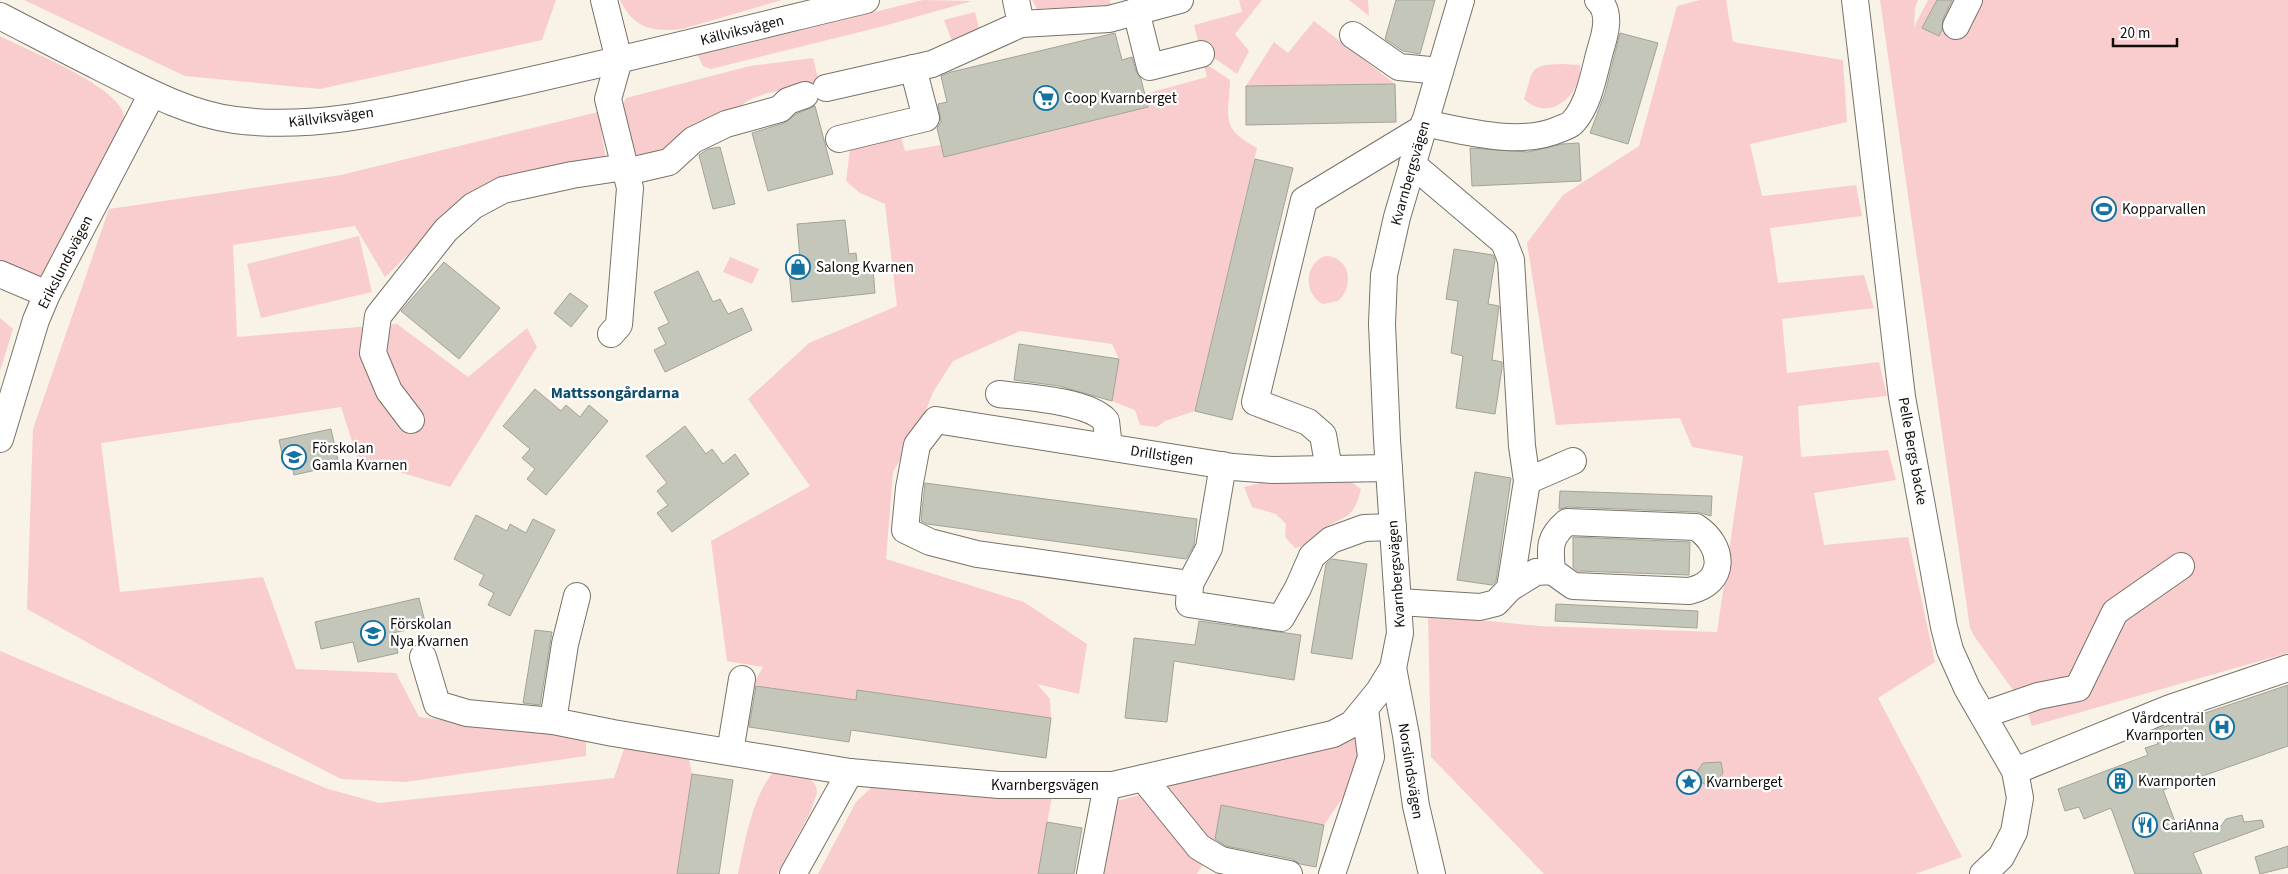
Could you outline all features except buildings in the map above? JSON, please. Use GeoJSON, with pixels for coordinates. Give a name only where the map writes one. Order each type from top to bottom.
{"type":"FeatureCollection","features":[{"type":"Feature","properties":{"kind":"street"},"geometry":{"type":"LineString","coordinates":[[604,0],[619,60],[608,99],[630,188],[619,325],[611,334]]}},
{"type":"Feature","properties":{"kind":"street","name":"Källviksvägen"},"geometry":{"type":"LineString","coordinates":[[0,16],[152,94],[189,108],[233,120],[281,124],[308,122],[425,103],[619,60],[866,0]]}},
{"type":"Feature","properties":{"kind":"street"},"geometry":{"type":"LineString","coordinates":[[412,420],[389,391],[373,352],[378,316],[446,230],[473,206],[503,190],[572,175],[669,162],[693,140],[726,124],[780,109],[788,101],[815,92],[932,64],[1018,12],[1109,19],[1180,0]]}},
{"type":"Feature","properties":{"kind":"street","name":"Kvarnbergsvägen"},"geometry":{"type":"LineString","coordinates":[[423,657],[437,704],[467,712],[553,721],[613,733],[850,772],[974,784],[1107,785],[1333,734],[1352,724],[1365,709],[1392,668],[1400,633],[1382,324],[1384,275],[1397,217],[1423,125],[1462,0]]}},
{"type":"Feature","properties":{"kind":"street"},"geometry":{"type":"LineString","coordinates":[[1329,469],[1323,435],[1308,422],[1255,402],[1304,200],[1423,125],[1493,137],[1546,135],[1573,124],[1587,94],[1606,31],[1606,16],[1602,4],[1598,0]]}},
{"type":"Feature","properties":{"kind":"street","name":"Pelle Bergs backe"},"geometry":{"type":"LineString","coordinates":[[1855,0],[1902,397],[1944,627],[1950,650],[1983,715],[2015,771],[2020,798],[2014,832],[2001,857],[1983,874]]}},
{"type":"Feature","properties":{"kind":"street"},"geometry":{"type":"LineString","coordinates":[[1956,26],[1969,0]]}},
{"type":"Feature","properties":{"kind":"street"},"geometry":{"type":"LineString","coordinates":[[1136,11],[1150,67],[1201,54]]}},
{"type":"Feature","properties":{"kind":"street"},"geometry":{"type":"LineString","coordinates":[[1353,35],[1399,67],[1440,71]]}},
{"type":"Feature","properties":{"kind":"street"},"geometry":{"type":"LineString","coordinates":[[839,139],[926,118],[913,68]]}},
{"type":"Feature","properties":{"kind":"street","name":"Erikslundsvägen"},"geometry":{"type":"LineString","coordinates":[[0,439],[47,294],[152,94]]}},
{"type":"Feature","properties":{"kind":"street"},"geometry":{"type":"LineString","coordinates":[[1412,164],[1504,242],[1511,260],[1522,446],[1526,481],[1510,588]]}},
{"type":"Feature","properties":{"kind":"street"},"geometry":{"type":"LineString","coordinates":[[0,274],[47,294]]}},
{"type":"Feature","properties":{"kind":"street"},"geometry":{"type":"LineString","coordinates":[[999,394],[1093,410],[1106,421],[1109,447]]}},
{"type":"Feature","properties":{"kind":"street","name":"Drillstigen"},"geometry":{"type":"LineString","coordinates":[[1190,584],[977,554],[930,542],[905,530],[917,445],[936,420],[1223,465],[1273,470],[1389,468]]}},
{"type":"Feature","properties":{"kind":"street"},"geometry":{"type":"LineString","coordinates":[[1526,481],[1573,461]]}},
{"type":"Feature","properties":{"kind":"street"},"geometry":{"type":"LineString","coordinates":[[1223,465],[1209,548],[1190,584],[1189,604],[1281,618],[1298,588],[1312,556],[1330,540],[1364,528],[1393,526]]}},
{"type":"Feature","properties":{"kind":"street"},"geometry":{"type":"LineString","coordinates":[[1399,602],[1480,607],[1496,603],[1510,588],[1536,572],[1552,571],[1573,586],[1689,591],[1698,589],[1708,583],[1716,572],[1718,557],[1708,535],[1696,527],[1567,522],[1559,529],[1551,541],[1552,571]]}},
{"type":"Feature","properties":{"kind":"street"},"geometry":{"type":"LineString","coordinates":[[1983,715],[2038,696],[2078,688],[2115,612],[2180,566]]}},
{"type":"Feature","properties":{"kind":"street"},"geometry":{"type":"LineString","coordinates":[[553,721],[564,644],[577,596]]}},
{"type":"Feature","properties":{"kind":"street","name":"Norslindsvägen"},"geometry":{"type":"LineString","coordinates":[[1392,668],[1406,735],[1416,806],[1432,874]]}},
{"type":"Feature","properties":{"kind":"street"},"geometry":{"type":"LineString","coordinates":[[2015,771],[2170,708],[2288,668]]}},
{"type":"Feature","properties":{"kind":"street"},"geometry":{"type":"LineString","coordinates":[[730,752],[742,679]]}},
{"type":"Feature","properties":{"kind":"street"},"geometry":{"type":"LineString","coordinates":[[1332,874],[1371,757],[1365,709]]}},
{"type":"Feature","properties":{"kind":"street"},"geometry":{"type":"LineString","coordinates":[[793,874],[850,772]]}},
{"type":"Feature","properties":{"kind":"street"},"geometry":{"type":"LineString","coordinates":[[1143,778],[1199,847],[1221,860],[1289,874]]}},
{"type":"Feature","properties":{"kind":"street"},"geometry":{"type":"LineString","coordinates":[[1090,874],[1107,785]]}},
{"type":"Feature","properties":{"kind":"shaded area"},"geometry":{"type":"Polygon","coordinates":[[[24,0],[556,0],[542,40],[320,89],[185,76],[24,0]]]}},
{"type":"Feature","properties":{"kind":"shaded area"},"geometry":{"type":"Polygon","coordinates":[[[620,0],[782,0],[682,29],[662,30],[645,27],[638,23],[625,10],[620,0]]]}},
{"type":"Feature","properties":{"kind":"shaded area"},"geometry":{"type":"Polygon","coordinates":[[[923,0],[972,1],[880,27],[711,69],[703,66],[696,52],[734,47],[923,0]]]}},
{"type":"Feature","properties":{"kind":"shaded area"},"geometry":{"type":"Polygon","coordinates":[[[1032,0],[1110,0],[1111,5],[1037,9],[1032,0]]]}},
{"type":"Feature","properties":{"kind":"shaded area"},"geometry":{"type":"Polygon","coordinates":[[[1239,0],[1262,0],[1235,34],[1249,51],[1237,74],[1200,48],[1194,25],[1242,12],[1239,0]]]}},
{"type":"Feature","properties":{"kind":"shaded area"},"geometry":{"type":"Polygon","coordinates":[[[1349,0],[1368,0],[1369,16],[1349,0]]]}},
{"type":"Feature","properties":{"kind":"shaded area"},"geometry":{"type":"Polygon","coordinates":[[[1700,0],[1726,0],[1733,42],[1843,60],[1847,122],[1750,144],[1762,196],[1856,185],[1862,216],[1770,228],[1778,283],[1864,275],[1874,308],[1782,319],[1787,373],[1879,362],[1887,396],[1798,406],[1801,457],[1888,450],[1896,480],[1814,493],[1824,545],[1908,537],[1935,662],[1878,698],[1962,857],[1915,874],[1544,874],[1431,757],[1428,615],[1540,626],[1717,632],[1743,456],[1692,447],[1680,418],[1556,425],[1527,243],[1563,195],[1639,146],[1677,6],[1700,0]]]}},
{"type":"Feature","properties":{"kind":"shaded area","name":"Kopparvallen"},"geometry":{"type":"Polygon","coordinates":[[[1880,0],[1918,0],[1915,8],[1914,27],[1928,0],[2288,0],[2288,653],[2032,726],[2026,708],[1974,636],[1970,628],[1880,0]]]}},
{"type":"Feature","properties":{"kind":"shaded area"},"geometry":{"type":"Polygon","coordinates":[[[975,12],[979,28],[952,41],[944,20],[975,12]]]}},
{"type":"Feature","properties":{"kind":"shaded area"},"geometry":{"type":"Polygon","coordinates":[[[1314,21],[1395,84],[1246,86],[1274,42],[1288,53],[1314,21]]]}},
{"type":"Feature","properties":{"kind":"shaded area"},"geometry":{"type":"Polygon","coordinates":[[[0,36],[83,77],[99,87],[121,108],[124,118],[126,135],[39,283],[0,262],[0,36]]]}},
{"type":"Feature","properties":{"kind":"shaded area"},"geometry":{"type":"Polygon","coordinates":[[[813,58],[818,78],[813,86],[770,93],[753,98],[742,105],[730,118],[712,128],[667,147],[642,156],[635,156],[623,103],[626,98],[750,66],[813,58]]]}},
{"type":"Feature","properties":{"kind":"shaded area"},"geometry":{"type":"Polygon","coordinates":[[[1203,62],[1230,80],[1228,113],[1231,127],[1245,141],[1257,148],[1195,411],[1165,421],[1157,427],[1140,425],[1135,410],[1112,401],[1119,359],[1112,344],[1020,331],[953,361],[933,392],[923,418],[893,472],[886,559],[1024,602],[1087,644],[1079,694],[1037,684],[1050,699],[1051,718],[857,690],[856,700],[753,685],[763,667],[727,661],[711,541],[810,486],[748,399],[809,343],[897,306],[885,204],[860,193],[846,181],[850,149],[901,137],[905,151],[941,145],[945,157],[1148,107],[1145,94],[1207,77],[1203,62]]]}},
{"type":"Feature","properties":{"kind":"shaded area"},"geometry":{"type":"Polygon","coordinates":[[[1562,64],[1580,65],[1576,86],[1563,102],[1553,107],[1544,108],[1534,106],[1524,99],[1531,75],[1537,68],[1562,64]]]}},
{"type":"Feature","properties":{"kind":"shaded area"},"geometry":{"type":"Polygon","coordinates":[[[598,112],[606,159],[470,194],[385,277],[355,226],[233,245],[237,337],[397,324],[468,377],[527,328],[537,347],[450,487],[358,460],[341,407],[101,443],[120,592],[263,577],[296,669],[396,673],[419,717],[586,738],[586,756],[405,782],[341,779],[225,719],[27,609],[33,429],[109,209],[341,175],[598,112]]]}},
{"type":"Feature","properties":{"kind":"shaded area"},"geometry":{"type":"Polygon","coordinates":[[[359,236],[372,292],[261,318],[247,264],[359,236]]]}},
{"type":"Feature","properties":{"kind":"shaded area"},"geometry":{"type":"Polygon","coordinates":[[[1325,256],[1333,257],[1345,266],[1348,280],[1347,288],[1338,301],[1323,304],[1312,293],[1309,287],[1309,279],[1313,265],[1325,256]]]}},
{"type":"Feature","properties":{"kind":"shaded area"},"geometry":{"type":"Polygon","coordinates":[[[730,257],[759,269],[752,284],[723,272],[730,257]]]}},
{"type":"Feature","properties":{"kind":"shaded area"},"geometry":{"type":"Polygon","coordinates":[[[0,318],[13,329],[0,371],[0,318]]]}},
{"type":"Feature","properties":{"kind":"shaded area"},"geometry":{"type":"Polygon","coordinates":[[[1347,479],[1361,489],[1354,508],[1345,517],[1328,526],[1309,542],[1295,548],[1285,537],[1286,524],[1276,514],[1252,507],[1244,487],[1269,481],[1347,479]]]}},
{"type":"Feature","properties":{"kind":"shaded area"},"geometry":{"type":"Polygon","coordinates":[[[0,651],[328,789],[379,803],[614,778],[626,743],[689,759],[692,774],[677,874],[0,874],[0,651]]]}},
{"type":"Feature","properties":{"kind":"shaded area"},"geometry":{"type":"Polygon","coordinates":[[[1346,735],[1355,738],[1361,752],[1344,796],[1324,825],[1221,805],[1213,848],[1197,874],[1101,874],[1117,801],[1168,787],[1183,780],[1346,735]]]}},
{"type":"Feature","properties":{"kind":"shaded area"},"geometry":{"type":"Polygon","coordinates":[[[778,768],[809,777],[816,786],[817,793],[810,813],[777,874],[738,874],[756,802],[762,788],[778,768]]]}},
{"type":"Feature","properties":{"kind":"shaded area"},"geometry":{"type":"Polygon","coordinates":[[[873,786],[1052,796],[1038,874],[818,874],[856,802],[873,786]]]}},
{"type":"Feature","properties":{"kind":"place","name":"Coop Kvarnberget"},"geometry":{"type":"Point","coordinates":[1046,98]}},
{"type":"Feature","properties":{"kind":"place","name":"Kopparvallen"},"geometry":{"type":"Point","coordinates":[2104,209]}},
{"type":"Feature","properties":{"kind":"place","name":"Salong Kvarnen"},"geometry":{"type":"Point","coordinates":[798,267]}},
{"type":"Feature","properties":{"kind":"place","name":"Förskolan Gamla Kvarnen"},"geometry":{"type":"Point","coordinates":[294,457]}},
{"type":"Feature","properties":{"kind":"place","name":"Förskolan Nya Kvarnen"},"geometry":{"type":"Point","coordinates":[373,633]}},
{"type":"Feature","properties":{"kind":"place","name":"Vårdcentral Kvarnporten"},"geometry":{"type":"Point","coordinates":[2222,727]}},
{"type":"Feature","properties":{"kind":"place","name":"Kvarnporten"},"geometry":{"type":"Point","coordinates":[2120,781]}},
{"type":"Feature","properties":{"kind":"place","name":"Kvarnberget"},"geometry":{"type":"Point","coordinates":[1689,782]}},
{"type":"Feature","properties":{"kind":"place","name":"CariAnna"},"geometry":{"type":"Point","coordinates":[2145,825]}},
{"type":"Feature","properties":{"kind":"district","name":"Mattssongårdarna"},"geometry":{"type":"Point","coordinates":[615,392]}}]}
